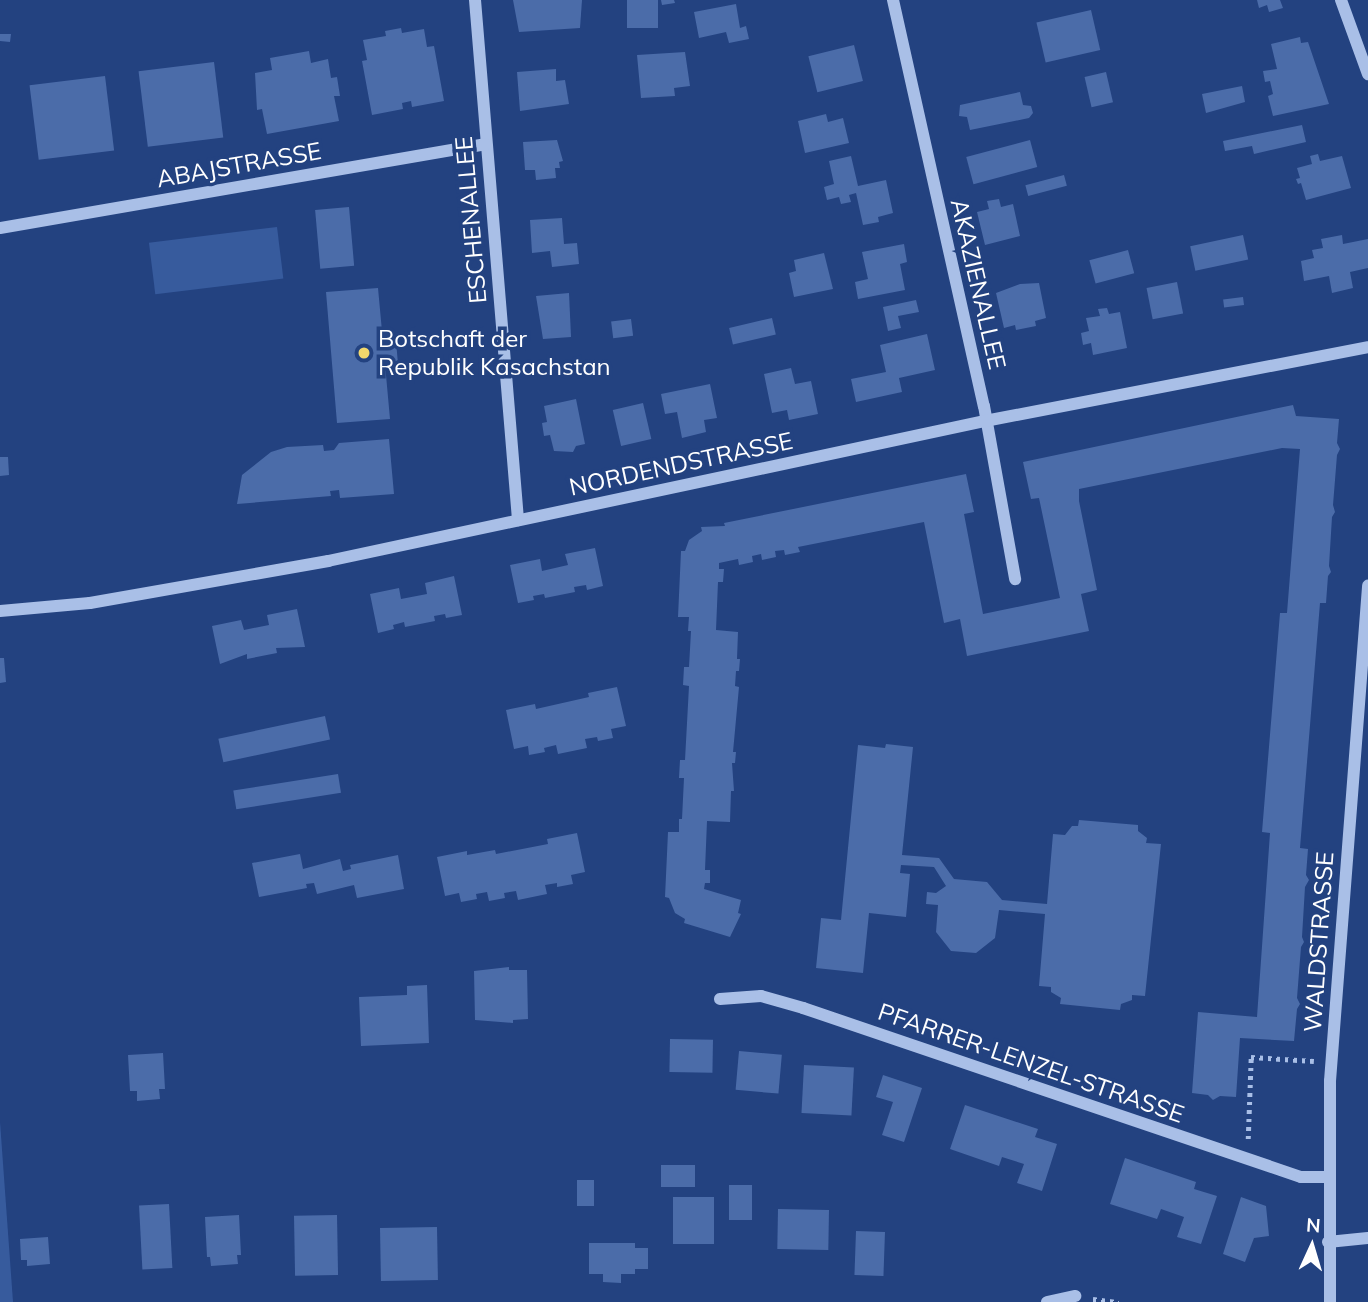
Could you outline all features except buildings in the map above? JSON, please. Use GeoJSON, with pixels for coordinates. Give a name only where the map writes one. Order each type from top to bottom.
{"type":"FeatureCollection","features":[{"type":"Feature","properties":{"kind":"street","name":"ESCHENALLEE"},"geometry":{"type":"LineString","coordinates":[[475,0],[518,520]]}},
{"type":"Feature","properties":{"kind":"street","name":"AKAZIENALLEE"},"geometry":{"type":"LineString","coordinates":[[893,0],[985,421],[1016,579]]}},
{"type":"Feature","properties":{"kind":"street"},"geometry":{"type":"LineString","coordinates":[[1341,0],[1368,74]]}},
{"type":"Feature","properties":{"kind":"street","name":"ABAJSTRASSE"},"geometry":{"type":"LineString","coordinates":[[0,228],[485,144]]}},
{"type":"Feature","properties":{"kind":"street","name":"NORDENDSTRASSE"},"geometry":{"type":"LineString","coordinates":[[0,611],[89,603],[328,561],[985,421],[1368,347]]}},
{"type":"Feature","properties":{"kind":"street","name":"WALDSTRASSE"},"geometry":{"type":"LineString","coordinates":[[1330,1302],[1330,1081],[1368,585]]}},
{"type":"Feature","properties":{"kind":"street","name":"PFARRER-LENZEL-STRASSE"},"geometry":{"type":"LineString","coordinates":[[720,999],[761,996],[803,1008],[1301,1177],[1328,1177]]}},
{"type":"Feature","properties":{"kind":"street"},"geometry":{"type":"LineString","coordinates":[[1328,1242],[1368,1238]]}},
{"type":"Feature","properties":{"kind":"street"},"geometry":{"type":"LineString","coordinates":[[1047,1302],[1075,1296]]}},
{"type":"Feature","properties":{"kind":"path"},"geometry":{"type":"LineString","coordinates":[[1248,1140],[1251,1057],[1316,1062]]}},
{"type":"Feature","properties":{"kind":"path"},"geometry":{"type":"LineString","coordinates":[[1075,1296],[1119,1302]]}},
{"type":"Feature","properties":{"kind":"shaded area"},"geometry":{"type":"Polygon","coordinates":[[[277,227],[283,279],[155,294],[149,243],[277,227]]]}},
{"type":"Feature","properties":{"kind":"shaded area"},"geometry":{"type":"Polygon","coordinates":[[[0,1122],[13,1302],[0,1302],[0,1122]]]}},
{"type":"Feature","properties":{"kind":"place","name":"Botschaft der Republik Kasachstan"},"geometry":{"type":"Point","coordinates":[364,353]}}]}
